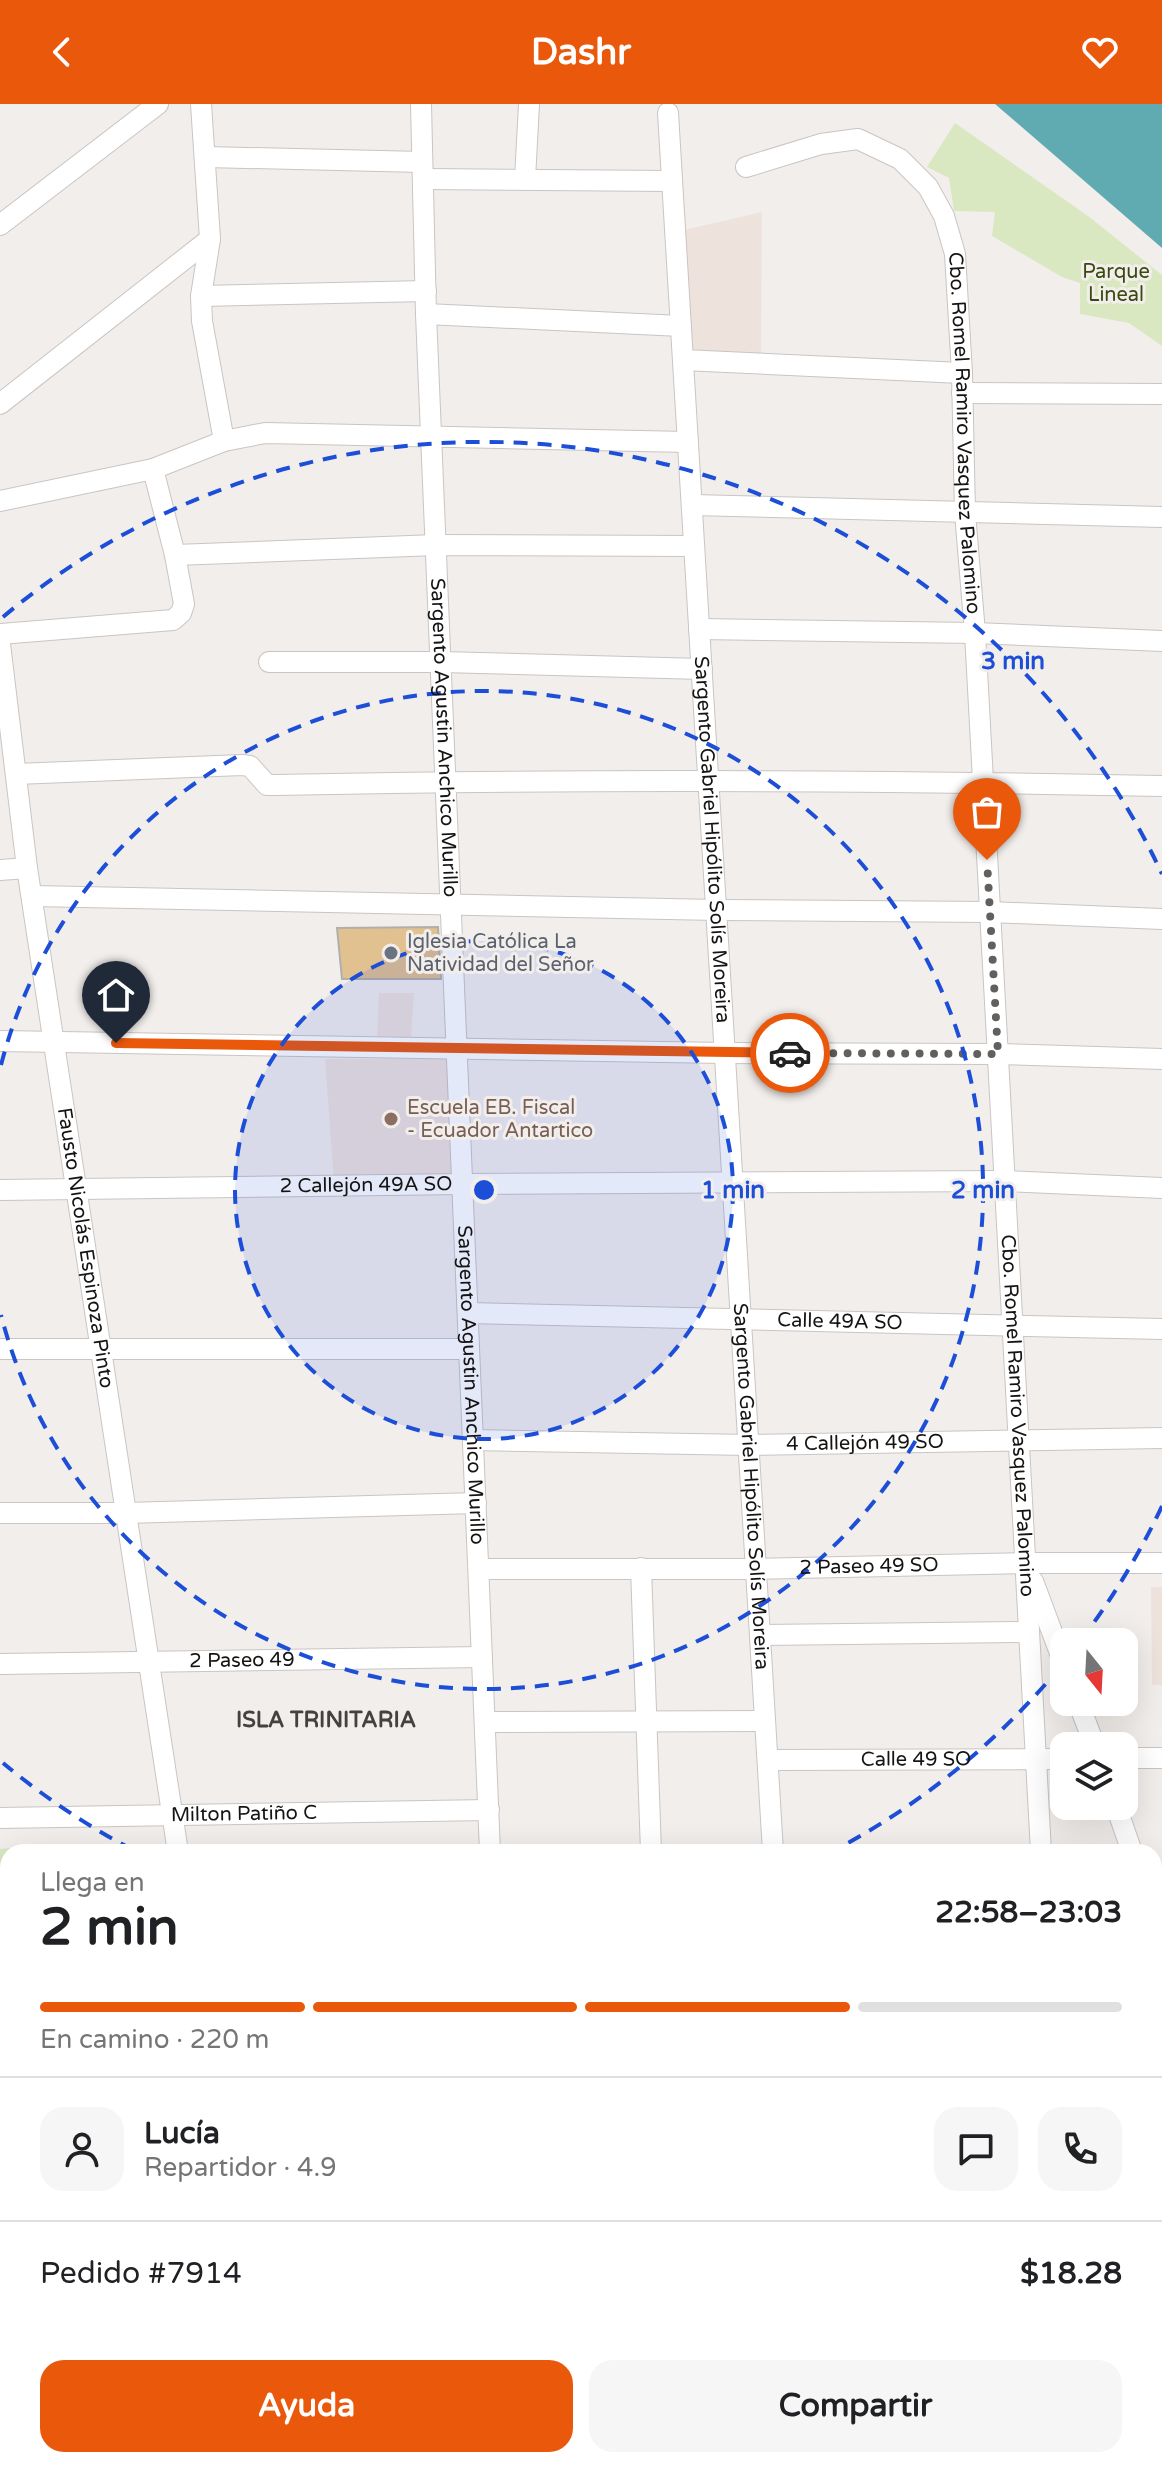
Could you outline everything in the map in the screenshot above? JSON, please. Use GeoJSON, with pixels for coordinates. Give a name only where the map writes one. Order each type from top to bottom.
{"type":"FeatureCollection","features":[{"type":"Feature","properties":{"kind":"street"},"geometry":{"type":"LineString","coordinates":[[0,225],[158,104]]}},
{"type":"Feature","properties":{"kind":"street"},"geometry":{"type":"LineString","coordinates":[[201,104],[210,239],[201,296],[206,353],[224,441]]}},
{"type":"Feature","properties":{"kind":"street","name":"Sargento Agustin Anchico Murillo"},"geometry":{"type":"LineString","coordinates":[[421,104],[426,314],[490,1844]]}},
{"type":"Feature","properties":{"kind":"street"},"geometry":{"type":"LineString","coordinates":[[525,179],[529,104]]}},
{"type":"Feature","properties":{"kind":"street","name":"Sargento Gabriel Hipólito Solís Moreira"},"geometry":{"type":"LineString","coordinates":[[668,113],[773,1844]]}},
{"type":"Feature","properties":{"kind":"street","name":"Cbo. Romel Ramiro Vasquez Palomino"},"geometry":{"type":"LineString","coordinates":[[746,167],[821,144],[858,139],[900,159],[928,187],[944,216],[955,254],[965,513],[975,633],[1041,1844]]}},
{"type":"Feature","properties":{"kind":"street"},"geometry":{"type":"LineString","coordinates":[[206,157],[525,179],[672,181]]}},
{"type":"Feature","properties":{"kind":"street"},"geometry":{"type":"LineString","coordinates":[[0,404],[210,239]]}},
{"type":"Feature","properties":{"kind":"street"},"geometry":{"type":"LineString","coordinates":[[201,296],[426,291]]}},
{"type":"Feature","properties":{"kind":"street"},"geometry":{"type":"LineString","coordinates":[[426,314],[681,326]]}},
{"type":"Feature","properties":{"kind":"street"},"geometry":{"type":"LineString","coordinates":[[683,360],[962,383],[1162,394]]}},
{"type":"Feature","properties":{"kind":"street"},"geometry":{"type":"LineString","coordinates":[[0,501],[153,469],[224,441],[265,433],[688,442]]}},
{"type":"Feature","properties":{"kind":"street"},"geometry":{"type":"LineString","coordinates":[[0,634],[173,620],[181,613],[184,604],[175,555],[153,469]]}},
{"type":"Feature","properties":{"kind":"street"},"geometry":{"type":"LineString","coordinates":[[692,505],[1162,517]]}},
{"type":"Feature","properties":{"kind":"street"},"geometry":{"type":"LineString","coordinates":[[175,555],[436,545],[694,546]]}},
{"type":"Feature","properties":{"kind":"street"},"geometry":{"type":"LineString","coordinates":[[699,629],[975,633],[1162,641]]}},
{"type":"Feature","properties":{"kind":"street","name":"Fausto Nicolás Espinoza Pinto"},"geometry":{"type":"LineString","coordinates":[[0,644],[5,724],[16,774],[27,868],[177,1844]]}},
{"type":"Feature","properties":{"kind":"street"},"geometry":{"type":"LineString","coordinates":[[269,662],[441,662],[702,669]]}},
{"type":"Feature","properties":{"kind":"street"},"geometry":{"type":"LineString","coordinates":[[16,774],[242,765],[250,766],[267,785],[983,782],[1162,786]]}},
{"type":"Feature","properties":{"kind":"street"},"geometry":{"type":"LineString","coordinates":[[0,870],[27,868]]}},
{"type":"Feature","properties":{"kind":"street"},"geometry":{"type":"LineString","coordinates":[[32,896],[717,910],[990,912],[1162,919]]}},
{"type":"Feature","properties":{"kind":"street"},"geometry":{"type":"LineString","coordinates":[[0,1041],[725,1053],[998,1054],[1162,1059]]}},
{"type":"Feature","properties":{"kind":"street","name":"2 Callejón 49A SO"},"geometry":{"type":"LineString","coordinates":[[0,1190],[1005,1181],[1162,1188]]}},
{"type":"Feature","properties":{"kind":"street","name":"Calle 49A SO"},"geometry":{"type":"LineString","coordinates":[[468,1313],[1162,1329]]}},
{"type":"Feature","properties":{"kind":"street"},"geometry":{"type":"LineString","coordinates":[[0,1349],[469,1349]]}},
{"type":"Feature","properties":{"kind":"street","name":"4 Callejón 49 SO"},"geometry":{"type":"LineString","coordinates":[[473,1440],[749,1445],[1162,1438]]}},
{"type":"Feature","properties":{"kind":"street"},"geometry":{"type":"LineString","coordinates":[[0,1513],[126,1513],[476,1503]]}},
{"type":"Feature","properties":{"kind":"street"},"geometry":{"type":"LineString","coordinates":[[1026,1563],[1050,1628]]}},
{"type":"Feature","properties":{"kind":"street","name":"2 Paseo 49 SO"},"geometry":{"type":"LineString","coordinates":[[479,1569],[756,1569],[1162,1563]]}},
{"type":"Feature","properties":{"kind":"street"},"geometry":{"type":"LineString","coordinates":[[641,1568],[651,1844]]}},
{"type":"Feature","properties":{"kind":"street"},"geometry":{"type":"LineString","coordinates":[[760,1635],[1029,1632]]}},
{"type":"Feature","properties":{"kind":"street","name":"2 Paseo 49"},"geometry":{"type":"LineString","coordinates":[[0,1664],[482,1657]]}},
{"type":"Feature","properties":{"kind":"street"},"geometry":{"type":"LineString","coordinates":[[485,1722],[765,1721]]}},
{"type":"Feature","properties":{"kind":"street","name":"Calle 49 SO"},"geometry":{"type":"LineString","coordinates":[[768,1760],[1050,1758]]}},
{"type":"Feature","properties":{"kind":"street"},"geometry":{"type":"LineString","coordinates":[[1138,1758],[1162,1758]]}},
{"type":"Feature","properties":{"kind":"street","name":"Milton Patiño C"},"geometry":{"type":"LineString","coordinates":[[0,1818],[489,1810]]}},
{"type":"Feature","properties":{"kind":"street"},"geometry":{"type":"LineString","coordinates":[[1121,1820],[1129,1844]]}},
{"type":"Feature","properties":{"kind":"shaded area"},"geometry":{"type":"Polygon","coordinates":[[[762,212],[761,359],[690,358],[680,231],[762,212]]]}},
{"type":"Feature","properties":{"kind":"shaded area"},"geometry":{"type":"Polygon","coordinates":[[[379,993],[414,993],[411,1037],[377,1039],[379,993]]]}},
{"type":"Feature","properties":{"kind":"shaded area","name":"Escuela EB. Fiscal - Ecuador Antartico"},"geometry":{"type":"Polygon","coordinates":[[[325,1059],[450,1059],[457,1178],[334,1182],[325,1059]]]}},
{"type":"Feature","properties":{"kind":"shaded area"},"geometry":{"type":"Polygon","coordinates":[[[1151,1587],[1162,1587],[1162,1685],[1152,1685],[1151,1587]]]}},
{"type":"Feature","properties":{"kind":"green space","name":"Parque Lineal"},"geometry":{"type":"Polygon","coordinates":[[[955,123],[1088,216],[1162,275],[1162,346],[1129,323],[1080,314],[1080,283],[1062,277],[992,236],[995,212],[954,211],[949,178],[927,167],[955,123]]]}},
{"type":"Feature","properties":{"kind":"water"},"geometry":{"type":"Polygon","coordinates":[[[995,104],[1162,104],[1162,248],[995,104]]]}},
{"type":"Feature","properties":{"kind":"building","name":"Iglesia Católica La Natividad del Señor"},"geometry":{"type":"Polygon","coordinates":[[[438,927],[441,979],[342,979],[337,928],[438,927]]]}},
{"type":"Feature","properties":{"kind":"way so far"},"geometry":{"type":"LineString","coordinates":[[790,1053],[998,1054],[987,860]]}},
{"type":"Feature","properties":{"kind":"place","name":"Iglesia Católica La Natividad del Señor"},"geometry":{"type":"Point","coordinates":[391,953]}},
{"type":"Feature","properties":{"kind":"place","name":"Escuela EB. Fiscal - Ecuador Antartico"},"geometry":{"type":"Point","coordinates":[391,1119]}},
{"type":"Feature","properties":{"kind":"district","name":"ISLA TRINITARIA"},"geometry":{"type":"Point","coordinates":[326,1720]}},
{"type":"Feature","properties":{"kind":"route"},"geometry":{"type":"LineString","coordinates":[[116,1043],[790,1053]]}}]}
